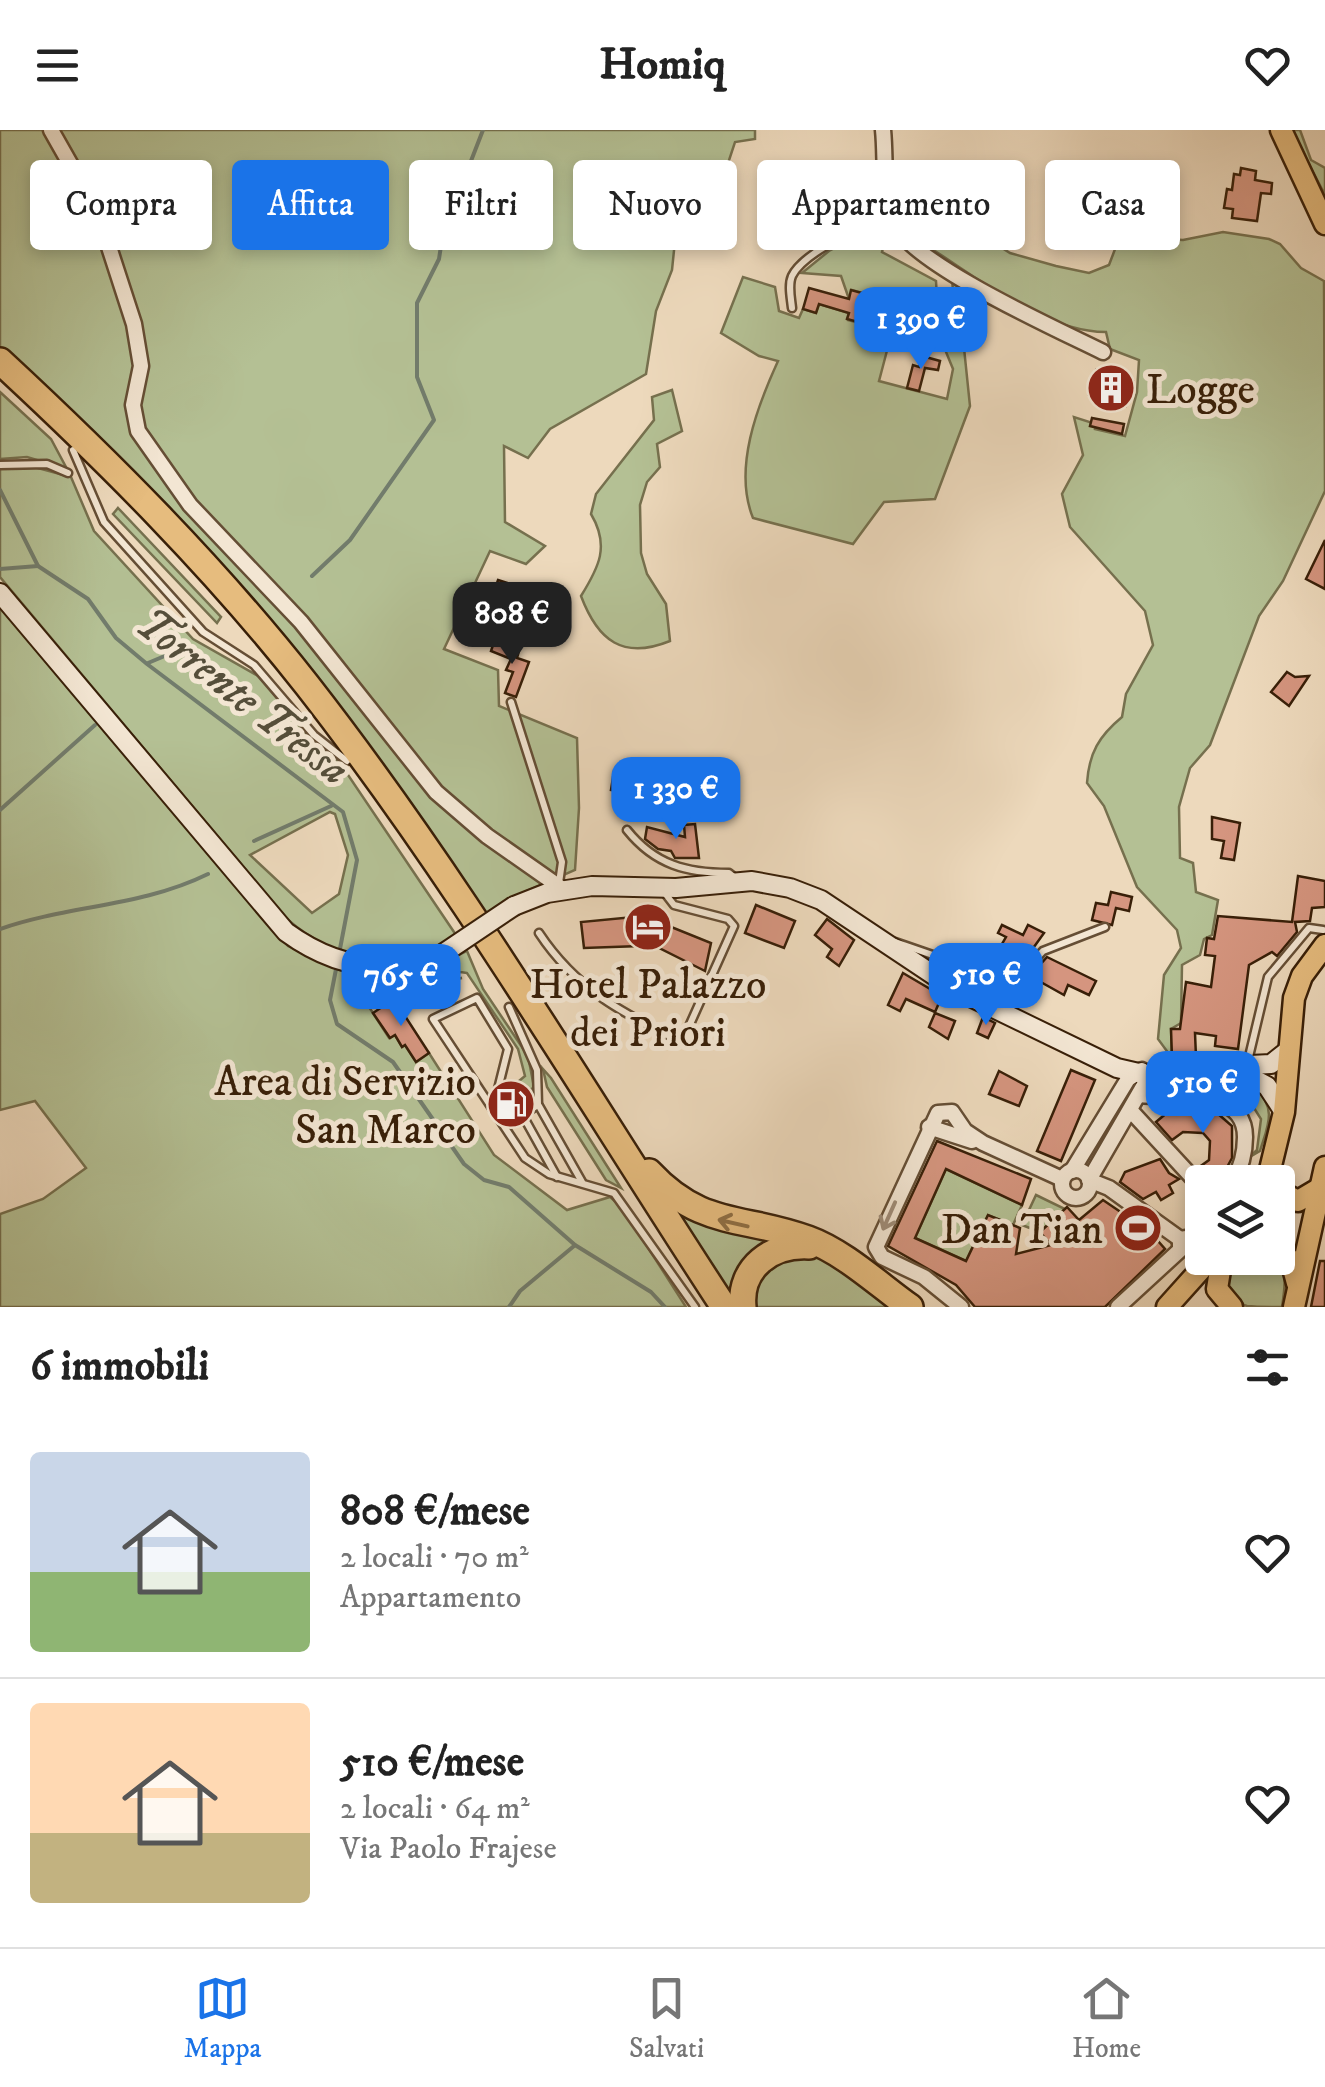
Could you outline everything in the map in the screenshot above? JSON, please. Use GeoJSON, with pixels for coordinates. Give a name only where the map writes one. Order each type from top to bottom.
{"type":"FeatureCollection","features":[{"type":"Feature","properties":{"kind":"highway"},"geometry":{"type":"LineString","coordinates":[[0,361],[120,476],[304,682],[411,824],[724,1307]]}},
{"type":"Feature","properties":{"kind":"highway"},"geometry":{"type":"LineString","coordinates":[[0,382],[71,462],[183,564],[347,761],[446,903],[706,1307]]}},
{"type":"Feature","properties":{"kind":"highway"},"geometry":{"type":"LineString","coordinates":[[614,1137],[664,1188],[694,1210],[726,1222],[803,1237],[910,1307]]}},
{"type":"Feature","properties":{"kind":"highway"},"geometry":{"type":"LineString","coordinates":[[742,1307],[746,1279],[766,1255],[795,1246],[826,1249]]}},
{"type":"Feature","properties":{"kind":"main road"},"geometry":{"type":"LineString","coordinates":[[1280,130],[1322,217]]}},
{"type":"Feature","properties":{"kind":"main road"},"geometry":{"type":"LineString","coordinates":[[1273,1165],[1284,1112],[1294,998],[1318,958],[1324,938]]}},
{"type":"Feature","properties":{"kind":"main road"},"geometry":{"type":"LineString","coordinates":[[1264,1165],[1276,1142]]}},
{"type":"Feature","properties":{"kind":"main road"},"geometry":{"type":"LineString","coordinates":[[1294,1307],[1297,1285],[1319,1221],[1325,1166]]}},
{"type":"Feature","properties":{"kind":"main road"},"geometry":{"type":"LineString","coordinates":[[1295,1200],[1320,1188]]}},
{"type":"Feature","properties":{"kind":"main road"},"geometry":{"type":"LineString","coordinates":[[1167,1307],[1199,1275]]}},
{"type":"Feature","properties":{"kind":"main road"},"geometry":{"type":"LineString","coordinates":[[1218,1275],[1218,1289],[1232,1307]]}},
{"type":"Feature","properties":{"kind":"main road"},"geometry":{"type":"LineString","coordinates":[[1294,1275],[1297,1285]]}},
{"type":"Feature","properties":{"kind":"street"},"geometry":{"type":"LineString","coordinates":[[50,130],[98,214],[134,324],[141,366],[133,405],[138,430],[190,505],[301,622],[436,792],[486,836],[561,886]]}},
{"type":"Feature","properties":{"kind":"street"},"geometry":{"type":"LineString","coordinates":[[884,130],[886,160]]}},
{"type":"Feature","properties":{"kind":"street"},"geometry":{"type":"LineString","coordinates":[[922,250],[964,279],[1102,352]]}},
{"type":"Feature","properties":{"kind":"street"},"geometry":{"type":"LineString","coordinates":[[0,594],[270,915],[314,950],[354,964],[386,968],[440,955],[514,906],[561,886],[663,888],[738,881],[776,884],[810,894],[874,939],[981,1003],[1119,1072],[1252,1078],[1268,1086],[1284,1112]]}},
{"type":"Feature","properties":{"kind":"street"},"geometry":{"type":"LineString","coordinates":[[1119,1072],[1277,1063],[1290,1050]]}},
{"type":"Feature","properties":{"kind":"street"},"geometry":{"type":"LineString","coordinates":[[1119,1072],[1218,1066]]}},
{"type":"Feature","properties":{"kind":"street"},"geometry":{"type":"LineString","coordinates":[[1119,1072],[1067,1175],[1064,1192],[1076,1199],[1087,1193],[1089,1180],[1145,1083],[1160,1074]]}},
{"type":"Feature","properties":{"kind":"street"},"geometry":{"type":"LineString","coordinates":[[1140,1095],[1217,1101],[1237,1109],[1244,1120],[1245,1142],[1238,1165]]}},
{"type":"Feature","properties":{"kind":"street"},"geometry":{"type":"LineString","coordinates":[[961,1307],[924,1276],[882,1258],[876,1249],[938,1113],[949,1110],[983,1144],[1067,1175],[1080,1171],[1180,1239],[1185,1238]]}},
{"type":"Feature","properties":{"kind":"street"},"geometry":{"type":"LineString","coordinates":[[1131,1112],[1185,1170]]}},
{"type":"Feature","properties":{"kind":"street"},"geometry":{"type":"LineString","coordinates":[[1118,1307],[1180,1250],[1180,1239]]}},
{"type":"Feature","properties":{"kind":"lane"},"geometry":{"type":"LineString","coordinates":[[792,308],[790,280],[798,268],[822,250]]}},
{"type":"Feature","properties":{"kind":"lane"},"geometry":{"type":"LineString","coordinates":[[3,465],[71,462]]}},
{"type":"Feature","properties":{"kind":"lane"},"geometry":{"type":"LineString","coordinates":[[511,702],[562,862],[561,886]]}},
{"type":"Feature","properties":{"kind":"lane"},"geometry":{"type":"LineString","coordinates":[[628,830],[641,846],[673,866],[704,874],[727,872],[738,881]]}},
{"type":"Feature","properties":{"kind":"lane"},"geometry":{"type":"LineString","coordinates":[[539,933],[566,970],[594,996],[682,1042],[734,926],[728,919],[674,906],[663,888]]}},
{"type":"Feature","properties":{"kind":"lane"},"geometry":{"type":"LineString","coordinates":[[874,939],[906,944],[976,970],[1014,976],[1025,971],[1043,951],[1105,926]]}},
{"type":"Feature","properties":{"kind":"lane"},"geometry":{"type":"LineString","coordinates":[[1247,1066],[1268,977],[1309,928],[1324,938]]}},
{"type":"Feature","properties":{"kind":"lane"},"geometry":{"type":"LineString","coordinates":[[557,1177],[521,1113],[496,1094],[508,1048],[477,998],[433,1019],[525,1158],[557,1177],[604,1188],[620,1199],[694,1307]]}},
{"type":"Feature","properties":{"kind":"lane"},"geometry":{"type":"LineString","coordinates":[[510,1007],[537,1070],[538,1105],[582,1182]]}},
{"type":"Feature","properties":{"kind":"lane"},"geometry":{"type":"LineString","coordinates":[[521,1113],[538,1105]]}},
{"type":"Feature","properties":{"kind":"lane"},"geometry":{"type":"LineString","coordinates":[[494,1112],[511,1109]]}},
{"type":"Feature","properties":{"kind":"green space"},"geometry":{"type":"Polygon","coordinates":[[[0,130],[755,130],[755,139],[735,142],[729,160],[573,160],[573,250],[674,250],[672,270],[656,311],[646,374],[550,429],[528,458],[504,446],[505,522],[545,546],[526,564],[490,551],[444,649],[498,670],[499,706],[577,738],[579,808],[575,870],[508,899],[482,916],[376,759],[0,350],[0,130]]]}},
{"type":"Feature","properties":{"kind":"green space"},"geometry":{"type":"Polygon","coordinates":[[[1291,130],[1300,130],[1311,160],[1325,168],[1325,195],[1291,130]]]}},
{"type":"Feature","properties":{"kind":"green space"},"geometry":{"type":"Polygon","coordinates":[[[1223,232],[1280,244],[1301,268],[1324,281],[1325,491],[1283,581],[1259,616],[1210,745],[1190,768],[1179,807],[1180,858],[1193,863],[1196,892],[1218,900],[1212,935],[1204,939],[1200,955],[1182,965],[1181,1023],[1171,1029],[1172,1058],[1158,1039],[1164,975],[1181,948],[1177,930],[1137,887],[1104,806],[1087,783],[1097,746],[1122,717],[1126,694],[1153,645],[1145,611],[1070,527],[1062,494],[1083,455],[1074,417],[1096,424],[1095,429],[1125,436],[1137,392],[1139,360],[1110,349],[1106,332],[1057,322],[1009,299],[933,250],[1005,250],[1089,273],[1109,265],[1115,250],[1180,250],[1180,240],[1223,232]]]}},
{"type":"Feature","properties":{"kind":"green space"},"geometry":{"type":"Polygon","coordinates":[[[882,250],[936,281],[937,300],[927,352],[889,343],[879,381],[947,399],[953,369],[946,352],[955,310],[952,280],[957,280],[970,406],[935,499],[884,502],[853,544],[753,518],[746,479],[750,438],[778,361],[759,356],[721,333],[743,277],[775,287],[779,311],[799,318],[803,309],[816,313],[819,304],[849,313],[848,320],[887,330],[895,302],[852,290],[849,299],[841,276],[802,273],[829,251],[882,250]]]}},
{"type":"Feature","properties":{"kind":"green space"},"geometry":{"type":"Polygon","coordinates":[[[672,390],[682,431],[657,444],[660,467],[647,482],[640,505],[641,553],[647,574],[666,604],[670,641],[626,647],[595,625],[581,596],[600,556],[600,536],[591,514],[596,494],[654,420],[652,397],[672,390]]]}},
{"type":"Feature","properties":{"kind":"green space"},"geometry":{"type":"Polygon","coordinates":[[[0,392],[51,439],[67,469],[27,457],[0,459],[0,392]]]}},
{"type":"Feature","properties":{"kind":"green space"},"geometry":{"type":"Polygon","coordinates":[[[27,465],[71,477],[94,531],[193,639],[260,677],[307,735],[340,763],[456,935],[413,954],[369,957],[326,945],[287,919],[0,577],[0,468],[27,465]],[[330,812],[250,855],[312,913],[339,894],[348,855],[335,814],[330,812]]]}},
{"type":"Feature","properties":{"kind":"green space"},"geometry":{"type":"Polygon","coordinates":[[[118,508],[221,617],[217,623],[113,514],[118,508]]]}},
{"type":"Feature","properties":{"kind":"green space"},"geometry":{"type":"Polygon","coordinates":[[[0,605],[288,946],[378,986],[462,978],[392,993],[369,1007],[389,1038],[395,1035],[416,1062],[429,1053],[494,1155],[567,1210],[610,1197],[622,1207],[686,1307],[0,1307],[0,1214],[43,1199],[86,1168],[35,1101],[0,1110],[0,605]]]}},
{"type":"Feature","properties":{"kind":"green space"},"geometry":{"type":"Polygon","coordinates":[[[467,951],[483,989],[528,1056],[534,1087],[518,1101],[502,1095],[525,1076],[518,1049],[467,973],[397,981],[375,976],[428,970],[467,951]]]}},
{"type":"Feature","properties":{"kind":"green space"},"geometry":{"type":"Polygon","coordinates":[[[543,1069],[621,1188],[606,1180],[547,1087],[543,1069]]]}},
{"type":"Feature","properties":{"kind":"green space"},"geometry":{"type":"Polygon","coordinates":[[[1161,1083],[1256,1088],[1269,1111],[1260,1151],[1248,1158],[1257,1150],[1261,1119],[1249,1100],[1220,1091],[1160,1092],[1161,1083]]]}},
{"type":"Feature","properties":{"kind":"green space"},"geometry":{"type":"Polygon","coordinates":[[[946,1169],[1022,1205],[1013,1225],[988,1215],[966,1261],[915,1238],[946,1169]]]}},
{"type":"Feature","properties":{"kind":"green space"},"geometry":{"type":"Polygon","coordinates":[[[1036,1195],[1065,1209],[1040,1232],[1022,1225],[1036,1195]]]}},
{"type":"Feature","properties":{"kind":"green space"},"geometry":{"type":"Polygon","coordinates":[[[666,1201],[773,1236],[738,1307],[666,1201]]]}},
{"type":"Feature","properties":{"kind":"green space"},"geometry":{"type":"Polygon","coordinates":[[[788,1250],[823,1257],[895,1307],[748,1307],[750,1284],[788,1250]]]}},
{"type":"Feature","properties":{"kind":"green space"},"geometry":{"type":"Polygon","coordinates":[[[1284,1275],[1282,1307],[1247,1306],[1239,1302],[1230,1291],[1229,1277],[1284,1275]]]}},
{"type":"Feature","properties":{"kind":"building"},"geometry":{"type":"Polygon","coordinates":[[[1241,168],[1256,171],[1255,180],[1272,183],[1271,194],[1261,193],[1257,221],[1232,218],[1233,209],[1224,208],[1227,189],[1232,190],[1234,174],[1240,175],[1241,168]]]}},
{"type":"Feature","properties":{"kind":"building"},"geometry":{"type":"Polygon","coordinates":[[[809,288],[849,299],[851,290],[895,302],[887,330],[847,319],[849,313],[819,304],[816,313],[803,309],[809,288]]]}},
{"type":"Feature","properties":{"kind":"building"},"geometry":{"type":"Polygon","coordinates":[[[922,356],[940,361],[938,370],[925,368],[919,391],[907,388],[913,365],[919,367],[922,356]]]}},
{"type":"Feature","properties":{"kind":"building","name":"Logge"},"geometry":{"type":"Polygon","coordinates":[[[1096,370],[1133,381],[1126,406],[1089,395],[1096,370]]]}},
{"type":"Feature","properties":{"kind":"building"},"geometry":{"type":"Polygon","coordinates":[[[1092,418],[1124,424],[1122,434],[1090,426],[1092,418]]]}},
{"type":"Feature","properties":{"kind":"building"},"geometry":{"type":"Polygon","coordinates":[[[1325,540],[1325,589],[1306,579],[1325,540]]]}},
{"type":"Feature","properties":{"kind":"building"},"geometry":{"type":"Polygon","coordinates":[[[498,580],[527,589],[523,601],[494,592],[498,580]]]}},
{"type":"Feature","properties":{"kind":"building"},"geometry":{"type":"Polygon","coordinates":[[[494,642],[519,651],[517,658],[529,662],[516,697],[505,693],[513,672],[506,670],[511,659],[491,651],[494,642]]]}},
{"type":"Feature","properties":{"kind":"building"},"geometry":{"type":"Polygon","coordinates":[[[1287,672],[1295,677],[1309,676],[1289,706],[1271,692],[1287,672]]]}},
{"type":"Feature","properties":{"kind":"building"},"geometry":{"type":"Polygon","coordinates":[[[614,771],[627,772],[624,792],[611,790],[614,771]]]}},
{"type":"Feature","properties":{"kind":"building"},"geometry":{"type":"Polygon","coordinates":[[[1212,817],[1240,823],[1234,860],[1221,858],[1224,841],[1212,839],[1212,817]]]}},
{"type":"Feature","properties":{"kind":"building"},"geometry":{"type":"Polygon","coordinates":[[[695,824],[699,858],[675,858],[671,851],[658,849],[645,839],[647,827],[685,837],[684,825],[695,824]]]}},
{"type":"Feature","properties":{"kind":"building"},"geometry":{"type":"Polygon","coordinates":[[[1298,876],[1325,881],[1325,907],[1312,908],[1310,921],[1295,922],[1297,932],[1277,956],[1272,952],[1249,965],[1238,1049],[1215,1046],[1216,1036],[1195,1033],[1196,1057],[1172,1058],[1171,1029],[1180,1029],[1186,982],[1211,987],[1215,956],[1205,955],[1207,938],[1214,939],[1218,916],[1292,922],[1298,876]]]}},
{"type":"Feature","properties":{"kind":"building"},"geometry":{"type":"Polygon","coordinates":[[[1111,892],[1132,897],[1129,911],[1116,908],[1112,925],[1092,920],[1096,903],[1108,905],[1111,892]]]}},
{"type":"Feature","properties":{"kind":"building"},"geometry":{"type":"Polygon","coordinates":[[[756,905],[795,921],[784,948],[745,933],[756,905]]]}},
{"type":"Feature","properties":{"kind":"building"},"geometry":{"type":"Polygon","coordinates":[[[644,916],[711,943],[705,971],[639,938],[640,946],[584,948],[581,922],[644,916]]]}},
{"type":"Feature","properties":{"kind":"building"},"geometry":{"type":"Polygon","coordinates":[[[827,919],[854,940],[839,966],[827,957],[832,949],[815,935],[827,919]]]}},
{"type":"Feature","properties":{"kind":"building"},"geometry":{"type":"Polygon","coordinates":[[[1002,925],[1023,935],[1028,925],[1044,933],[1021,965],[1006,962],[1014,950],[1002,944],[1006,937],[998,933],[1002,925]]]}},
{"type":"Feature","properties":{"kind":"building"},"geometry":{"type":"Polygon","coordinates":[[[1047,957],[1096,981],[1089,995],[1068,985],[1064,995],[1030,976],[1047,957]]]}},
{"type":"Feature","properties":{"kind":"building"},"geometry":{"type":"Polygon","coordinates":[[[903,973],[942,996],[935,1012],[906,999],[900,1011],[888,1005],[903,973]]]}},
{"type":"Feature","properties":{"kind":"building"},"geometry":{"type":"Polygon","coordinates":[[[394,999],[429,1053],[416,1062],[395,1035],[390,1038],[373,1013],[394,999]]]}},
{"type":"Feature","properties":{"kind":"building"},"geometry":{"type":"Polygon","coordinates":[[[935,1013],[955,1021],[948,1039],[929,1027],[935,1013]]]}},
{"type":"Feature","properties":{"kind":"building"},"geometry":{"type":"Polygon","coordinates":[[[983,1017],[995,1023],[988,1038],[977,1033],[983,1017]]]}},
{"type":"Feature","properties":{"kind":"building"},"geometry":{"type":"Polygon","coordinates":[[[1071,1070],[1095,1080],[1061,1161],[1037,1151],[1071,1070]]]}},
{"type":"Feature","properties":{"kind":"building"},"geometry":{"type":"Polygon","coordinates":[[[999,1071],[1027,1086],[1019,1106],[989,1094],[999,1071]]]}},
{"type":"Feature","properties":{"kind":"building"},"geometry":{"type":"Polygon","coordinates":[[[1174,1107],[1197,1108],[1197,1114],[1206,1115],[1206,1110],[1217,1113],[1232,1126],[1232,1158],[1228,1165],[1202,1165],[1209,1160],[1210,1141],[1203,1133],[1183,1132],[1172,1140],[1156,1122],[1174,1107]]]}},
{"type":"Feature","properties":{"kind":"building"},"geometry":{"type":"Polygon","coordinates":[[[937,1141],[1031,1179],[1022,1205],[946,1169],[915,1238],[966,1261],[988,1215],[1020,1228],[1016,1254],[1051,1245],[1040,1232],[1067,1207],[1079,1220],[1103,1200],[1150,1232],[1165,1249],[1105,1307],[975,1307],[956,1285],[888,1246],[937,1141]]]}},
{"type":"Feature","properties":{"kind":"building"},"geometry":{"type":"Polygon","coordinates":[[[1160,1159],[1169,1173],[1179,1179],[1169,1185],[1173,1193],[1161,1200],[1156,1192],[1143,1199],[1120,1182],[1125,1172],[1160,1159]]]}},
{"type":"Feature","properties":{"kind":"building"},"geometry":{"type":"Polygon","coordinates":[[[1320,1261],[1325,1261],[1325,1307],[1311,1307],[1320,1261]]]}},
{"type":"Feature","properties":{"kind":"waterway"},"geometry":{"type":"LineString","coordinates":[[312,576],[350,540],[434,420],[417,377],[417,303],[439,259],[443,233],[483,130]]}},
{"type":"Feature","properties":{"kind":"waterway","name":"Torrente Tressa"},"geometry":{"type":"LineString","coordinates":[[0,490],[38,566],[88,599],[116,638],[147,664],[343,812],[357,860],[339,954]]}},
{"type":"Feature","properties":{"kind":"waterway"},"geometry":{"type":"LineString","coordinates":[[0,569],[38,566]]}},
{"type":"Feature","properties":{"kind":"waterway"},"geometry":{"type":"LineString","coordinates":[[148,663],[167,655]]}},
{"type":"Feature","properties":{"kind":"waterway"},"geometry":{"type":"LineString","coordinates":[[0,810],[95,725]]}},
{"type":"Feature","properties":{"kind":"waterway"},"geometry":{"type":"LineString","coordinates":[[254,841],[331,806]]}},
{"type":"Feature","properties":{"kind":"waterway"},"geometry":{"type":"LineString","coordinates":[[0,929],[131,900],[208,874]]}},
{"type":"Feature","properties":{"kind":"waterway","name":"Torrente Tressa"},"geometry":{"type":"LineString","coordinates":[[337,964],[330,1000],[337,1024],[393,1062],[464,1164],[484,1180],[509,1187],[575,1245],[651,1292],[665,1307]]}},
{"type":"Feature","properties":{"kind":"waterway"},"geometry":{"type":"LineString","coordinates":[[509,1307],[520,1291],[574,1246]]}},
{"type":"Feature","properties":{"kind":"place","name":"Logge"},"geometry":{"type":"Point","coordinates":[1111,388]}},
{"type":"Feature","properties":{"kind":"place","name":"Hotel Palazzo dei Priori"},"geometry":{"type":"Point","coordinates":[648,927]}},
{"type":"Feature","properties":{"kind":"place","name":"Area di Servizio San Marco"},"geometry":{"type":"Point","coordinates":[511,1104]}},
{"type":"Feature","properties":{"kind":"place","name":"Dan Tian"},"geometry":{"type":"Point","coordinates":[1138,1228]}}]}
